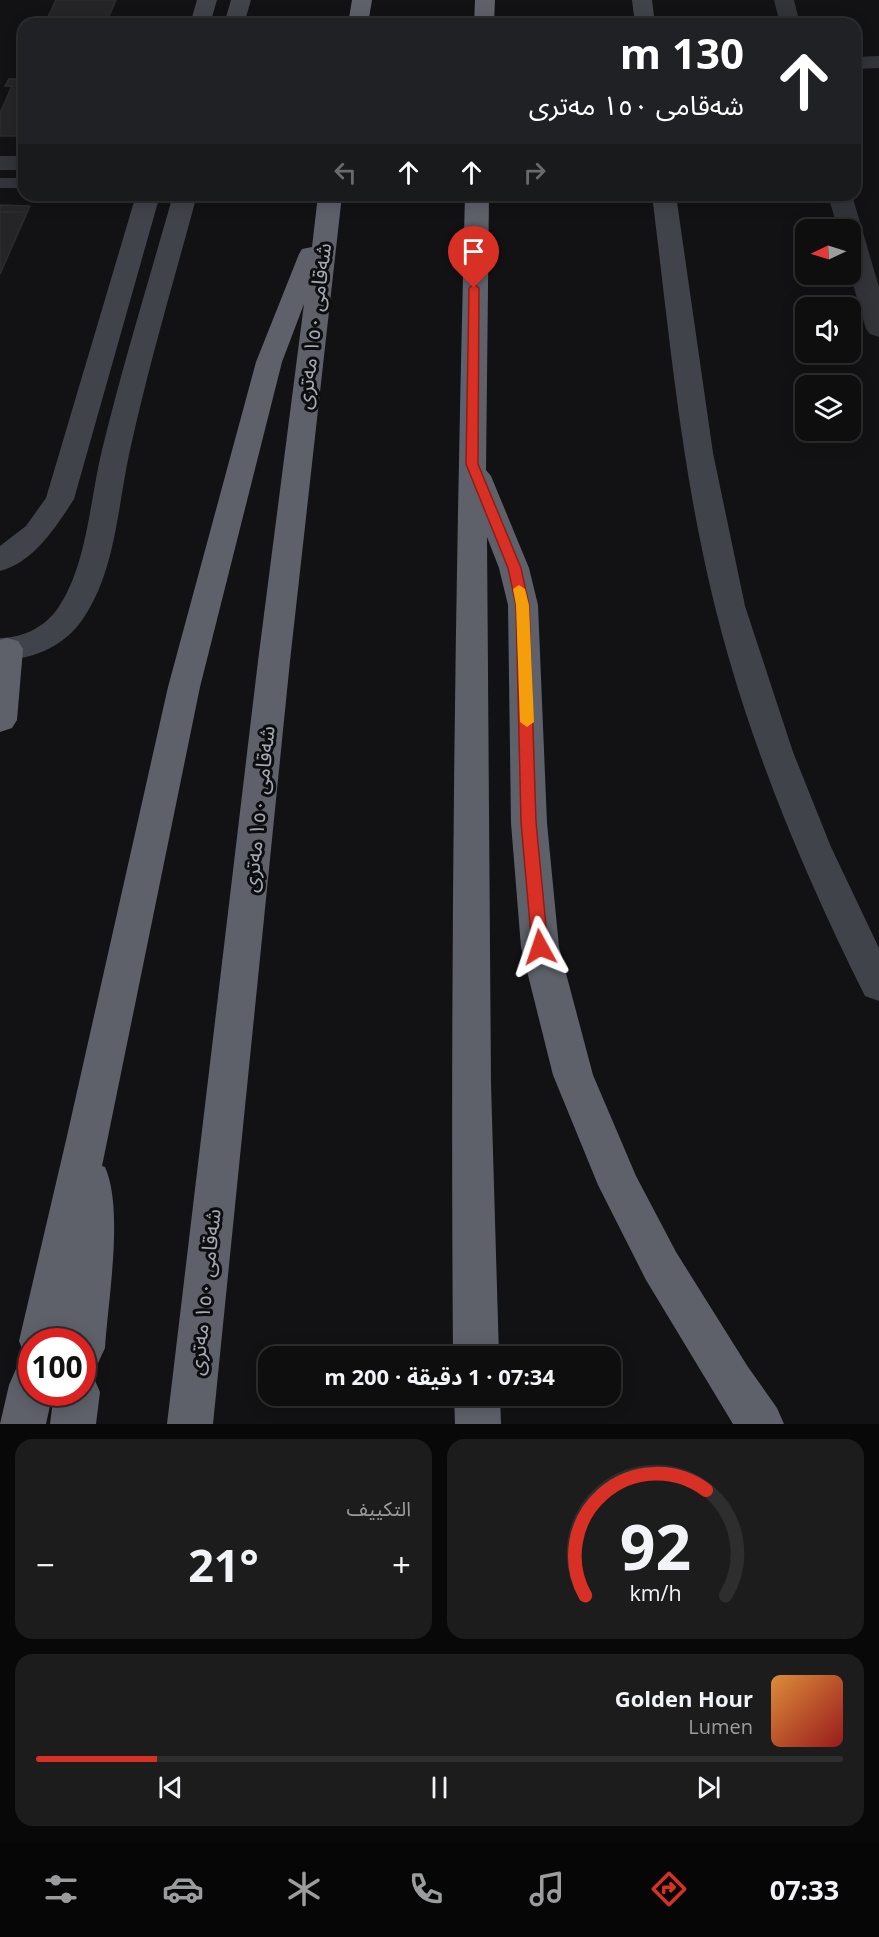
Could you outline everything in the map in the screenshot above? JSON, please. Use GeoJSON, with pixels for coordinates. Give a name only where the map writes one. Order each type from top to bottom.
{"type":"FeatureCollection","features":[{"type":"Feature","properties":{"kind":"highway"},"geometry":{"type":"LineString","coordinates":[[359,18],[362,0]]}},
{"type":"Feature","properties":{"kind":"highway"},"geometry":{"type":"LineString","coordinates":[[484,18],[485,0]]}},
{"type":"Feature","properties":{"kind":"highway"},"geometry":{"type":"LineString","coordinates":[[477,201],[472,464],[471,1084],[477,1346]]}},
{"type":"Feature","properties":{"kind":"highway"},"geometry":{"type":"LineString","coordinates":[[44,1328],[88,1136],[184,687],[269,362],[328,205]]}},
{"type":"Feature","properties":{"kind":"highway","name":"شەقامی ١٥٠ مەتری"},"geometry":{"type":"LineString","coordinates":[[190,1424],[328,205]]}},
{"type":"Feature","properties":{"kind":"highway"},"geometry":{"type":"LineString","coordinates":[[472,464],[514,568],[522,605],[529,822],[540,947],[573,1075],[619,1185],[661,1266],[732,1383],[761,1424]]}},
{"type":"Feature","properties":{"kind":"highway"},"geometry":{"type":"LineString","coordinates":[[0,720],[4,649]]}},
{"type":"Feature","properties":{"kind":"highway"},"geometry":{"type":"LineString","coordinates":[[84,1328],[92,1232],[88,1136]]}},
{"type":"Feature","properties":{"kind":"highway"},"geometry":{"type":"LineString","coordinates":[[23,1424],[27,1406]]}},
{"type":"Feature","properties":{"kind":"highway"},"geometry":{"type":"LineString","coordinates":[[74,1424],[76,1406]]}},
{"type":"Feature","properties":{"kind":"highway"},"geometry":{"type":"LineString","coordinates":[[477,1406],[478,1424]]}},
{"type":"Feature","properties":{"kind":"street"},"geometry":{"type":"LineString","coordinates":[[202,18],[207,0]]}},
{"type":"Feature","properties":{"kind":"street"},"geometry":{"type":"LineString","coordinates":[[236,18],[241,0]]}},
{"type":"Feature","properties":{"kind":"street"},"geometry":{"type":"LineString","coordinates":[[642,0],[644,18]]}},
{"type":"Feature","properties":{"kind":"street"},"geometry":{"type":"LineString","coordinates":[[784,0],[788,18]]}},
{"type":"Feature","properties":{"kind":"street"},"geometry":{"type":"LineString","coordinates":[[861,63],[879,62]]}},
{"type":"Feature","properties":{"kind":"street"},"geometry":{"type":"LineString","coordinates":[[0,163],[18,163]]}},
{"type":"Feature","properties":{"kind":"street"},"geometry":{"type":"LineString","coordinates":[[0,561],[36,533],[60,499],[146,201]]}},
{"type":"Feature","properties":{"kind":"street"},"geometry":{"type":"LineString","coordinates":[[4,649],[25,647],[43,639],[60,627],[82,591],[94,553],[116,451],[183,201]]}},
{"type":"Feature","properties":{"kind":"street"},"geometry":{"type":"LineString","coordinates":[[665,201],[703,477],[736,627],[774,750],[817,858],[879,985]]}},
{"type":"Feature","properties":{"kind":"street"},"geometry":{"type":"LineString","coordinates":[[842,201],[847,219]]}},
{"type":"Feature","properties":{"kind":"street"},"geometry":{"type":"LineString","coordinates":[[861,268],[879,329]]}},
{"type":"Feature","properties":{"kind":"lane"},"geometry":{"type":"LineString","coordinates":[[0,183],[18,183]]}},
{"type":"Feature","properties":{"kind":"building"},"geometry":{"type":"Polygon","coordinates":[[[56,0],[116,0],[108,18],[47,18],[56,0]]]}},
{"type":"Feature","properties":{"kind":"building"},"geometry":{"type":"Polygon","coordinates":[[[9,79],[18,79],[18,136],[0,136],[0,113],[12,86],[5,86],[9,79]]]}},
{"type":"Feature","properties":{"kind":"building"},"geometry":{"type":"Polygon","coordinates":[[[0,205],[30,206],[0,274],[0,205]]]}},
{"type":"Feature","properties":{"kind":"building"},"geometry":{"type":"Polygon","coordinates":[[[0,212],[27,212],[0,274],[0,212]]]}},
{"type":"Feature","properties":{"kind":"slow traffic"},"geometry":{"type":"LineString","coordinates":[[519,589],[522,605],[527,722]]}},
{"type":"Feature","properties":{"kind":"route"},"geometry":{"type":"LineString","coordinates":[[474,288],[472,464],[504,539],[514,568],[522,605],[529,822],[540,947]]}}]}
